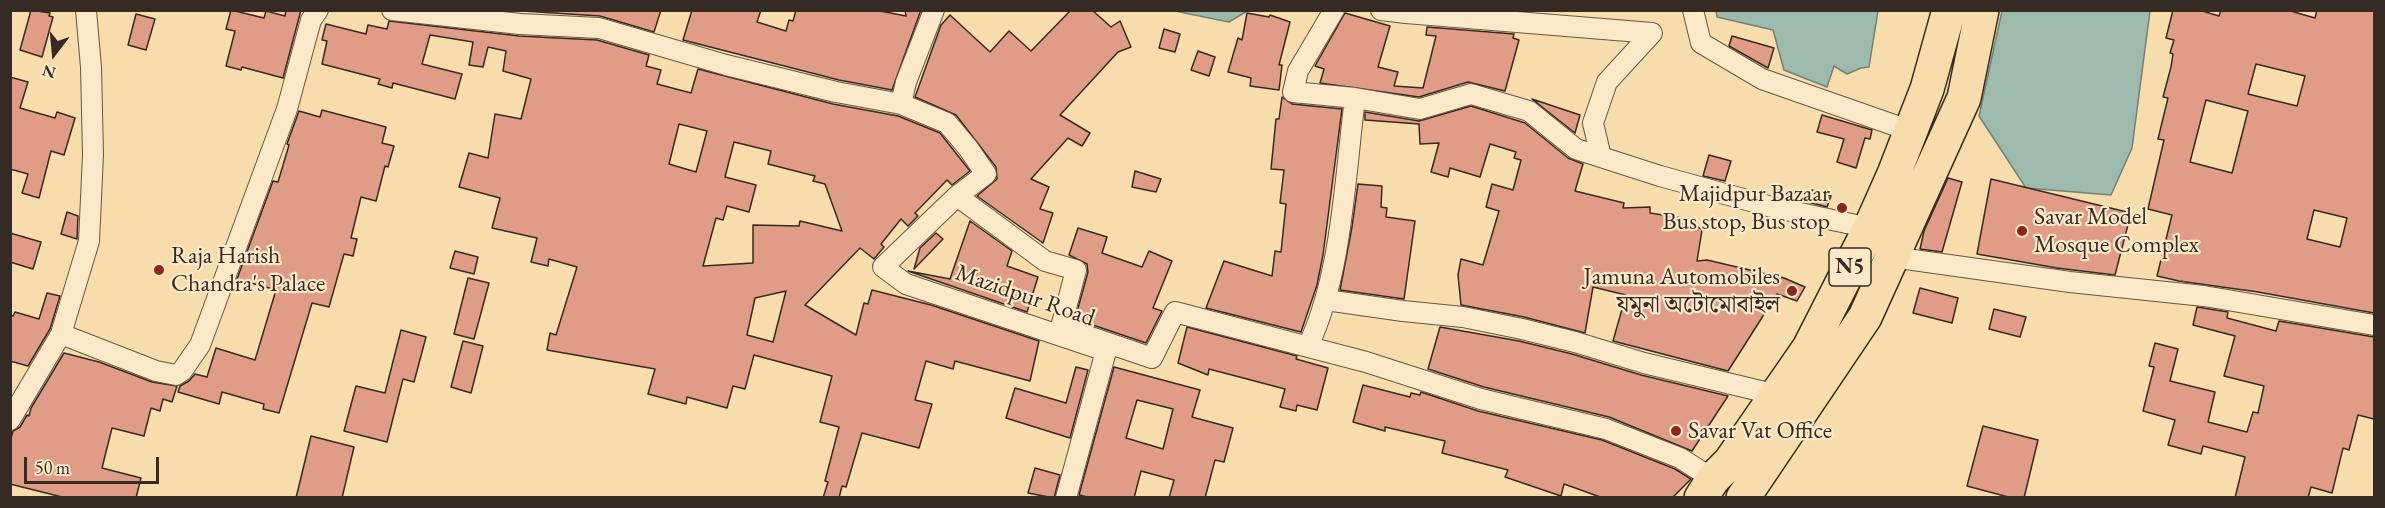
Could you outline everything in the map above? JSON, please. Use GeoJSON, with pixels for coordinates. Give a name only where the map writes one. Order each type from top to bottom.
{"type":"FeatureCollection","features":[{"type":"Feature","properties":{"kind":"highway","name":"N5"},"geometry":{"type":"LineString","coordinates":[[1707,488],[1730,462],[1809,348],[1870,228],[1927,89],[1949,10]]}},
{"type":"Feature","properties":{"kind":"highway","name":"N5"},"geometry":{"type":"LineString","coordinates":[[1743,498],[1864,317],[1965,98],[1983,10]]}},
{"type":"Feature","properties":{"kind":"street"},"geometry":{"type":"LineString","coordinates":[[10,420],[61,333],[89,242],[93,155],[91,67],[86,10]]}},
{"type":"Feature","properties":{"kind":"street"},"geometry":{"type":"LineString","coordinates":[[61,333],[156,371],[176,375],[182,371],[200,345],[287,109],[310,20],[318,10]]}},
{"type":"Feature","properties":{"kind":"street"},"geometry":{"type":"LineString","coordinates":[[392,10],[520,24],[599,28],[737,68],[836,92],[901,104],[947,123],[986,174],[957,196],[1045,261],[1076,270],[1061,327],[1152,358],[1175,312],[1366,362],[1481,399],[1606,429],[1680,458],[1707,488]]}},
{"type":"Feature","properties":{"kind":"street"},"geometry":{"type":"LineString","coordinates":[[901,104],[906,82],[934,10]]}},
{"type":"Feature","properties":{"kind":"street"},"geometry":{"type":"LineString","coordinates":[[1334,10],[1298,72],[1293,92],[1355,98],[1420,109],[1471,94],[1529,111],[1576,149],[1660,176],[1772,207],[1870,228]]}},
{"type":"Feature","properties":{"kind":"street"},"geometry":{"type":"LineString","coordinates":[[1381,10],[1652,33],[1607,81],[1593,123],[1601,157]]}},
{"type":"Feature","properties":{"kind":"street"},"geometry":{"type":"LineString","coordinates":[[1693,10],[1701,43],[1762,79],[1911,131]]}},
{"type":"Feature","properties":{"kind":"street"},"geometry":{"type":"LineString","coordinates":[[1308,346],[1326,300],[1339,230],[1355,98]]}},
{"type":"Feature","properties":{"kind":"street","name":"Mazidpur Road"},"geometry":{"type":"LineString","coordinates":[[957,196],[884,267],[906,284],[1106,351],[1066,498]]}},
{"type":"Feature","properties":{"kind":"street"},"geometry":{"type":"LineString","coordinates":[[1892,257],[2070,282],[2204,296],[2374,325]]}},
{"type":"Feature","properties":{"kind":"street"},"geometry":{"type":"LineString","coordinates":[[1326,300],[1462,317],[1512,327],[1575,342],[1644,363],[1777,395]]}},
{"type":"Feature","properties":{"kind":"shaded area"},"geometry":{"type":"Polygon","coordinates":[[[1175,11],[1247,11],[1229,22],[1175,11]]]}},
{"type":"Feature","properties":{"kind":"shaded area"},"geometry":{"type":"Polygon","coordinates":[[[1716,11],[1878,11],[1869,67],[1847,74],[1834,66],[1827,87],[1784,70],[1773,30],[1717,17],[1716,11]]]}},
{"type":"Feature","properties":{"kind":"shaded area"},"geometry":{"type":"Polygon","coordinates":[[[2002,11],[2150,11],[2132,148],[2111,195],[2026,188],[1979,116],[2002,11]]]}},
{"type":"Feature","properties":{"kind":"building"},"geometry":{"type":"Polygon","coordinates":[[[31,10],[50,13],[49,16],[53,17],[42,57],[20,50],[31,10]]]}},
{"type":"Feature","properties":{"kind":"building"},"geometry":{"type":"Polygon","coordinates":[[[231,10],[264,18],[266,11],[285,16],[286,10],[301,10],[283,78],[242,67],[241,70],[226,66],[235,31],[226,29],[231,10]]]}},
{"type":"Feature","properties":{"kind":"building"},"geometry":{"type":"Polygon","coordinates":[[[507,10],[661,10],[654,32],[600,16],[507,10]]]}},
{"type":"Feature","properties":{"kind":"building"},"geometry":{"type":"Polygon","coordinates":[[[692,10],[761,10],[757,22],[786,31],[789,20],[793,21],[796,10],[875,10],[906,16],[905,10],[921,10],[892,90],[839,80],[683,40],[692,10]]]}},
{"type":"Feature","properties":{"kind":"building"},"geometry":{"type":"Polygon","coordinates":[[[1071,10],[1092,10],[1111,27],[1120,21],[1131,47],[1118,52],[1060,115],[1090,133],[1082,146],[1068,138],[1031,179],[1049,187],[1040,209],[1053,213],[1043,243],[977,196],[997,179],[996,167],[956,115],[915,97],[941,25],[950,15],[990,52],[1009,31],[1031,51],[1071,10]]]}},
{"type":"Feature","properties":{"kind":"building"},"geometry":{"type":"Polygon","coordinates":[[[2173,10],[2199,10],[2219,16],[2221,10],[2287,10],[2315,18],[2317,10],[2374,10],[2374,313],[2157,276],[2172,215],[2148,209],[2164,140],[2158,139],[2168,98],[2163,97],[2171,67],[2173,54],[2170,53],[2174,40],[2166,38],[2173,10]],[[2256,64],[2248,94],[2297,106],[2305,76],[2256,64]],[[2206,100],[2190,162],[2232,173],[2248,111],[2206,100]],[[2314,210],[2307,239],[2340,247],[2347,218],[2314,210]]]}},
{"type":"Feature","properties":{"kind":"building"},"geometry":{"type":"Polygon","coordinates":[[[1247,13],[1269,17],[1270,15],[1290,22],[1279,65],[1282,65],[1279,90],[1250,86],[1251,78],[1228,72],[1238,38],[1242,40],[1247,13]]]}},
{"type":"Feature","properties":{"kind":"building"},"geometry":{"type":"Polygon","coordinates":[[[1345,13],[1390,26],[1378,67],[1398,72],[1394,86],[1423,88],[1436,36],[1426,35],[1427,27],[1514,34],[1513,38],[1519,40],[1505,91],[1468,82],[1419,97],[1320,83],[1324,69],[1315,66],[1345,13]]]}},
{"type":"Feature","properties":{"kind":"building"},"geometry":{"type":"Polygon","coordinates":[[[136,14],[155,19],[146,50],[128,45],[136,14]]]}},
{"type":"Feature","properties":{"kind":"building"},"geometry":{"type":"Polygon","coordinates":[[[389,21],[519,36],[597,40],[649,55],[646,66],[661,70],[657,84],[691,93],[698,69],[833,104],[898,116],[940,133],[970,171],[952,185],[947,180],[915,213],[918,216],[908,226],[901,219],[881,244],[884,247],[874,259],[860,248],[805,305],[856,335],[864,303],[868,304],[872,290],[931,305],[1039,341],[1030,381],[955,361],[953,369],[926,361],[915,400],[932,404],[919,448],[862,433],[846,487],[842,486],[839,498],[823,498],[839,427],[820,422],[832,376],[754,355],[745,389],[733,386],[727,408],[687,397],[686,404],[648,394],[655,369],[547,350],[550,333],[556,335],[577,267],[549,259],[548,266],[531,262],[537,238],[492,228],[500,198],[459,187],[469,153],[488,158],[495,114],[521,119],[531,79],[503,71],[506,51],[488,47],[483,67],[469,65],[473,42],[430,35],[422,64],[462,74],[455,99],[393,83],[392,88],[378,84],[380,79],[322,64],[327,41],[322,40],[326,24],[366,34],[368,25],[387,29],[389,21]],[[679,124],[669,164],[696,172],[707,131],[679,124]],[[734,142],[725,177],[756,185],[749,212],[727,206],[723,220],[716,218],[703,266],[753,263],[753,225],[799,226],[800,221],[842,231],[825,184],[813,181],[815,176],[768,164],[771,151],[734,142]],[[786,291],[755,298],[747,335],[773,342],[786,291]]]}},
{"type":"Feature","properties":{"kind":"building"},"geometry":{"type":"Polygon","coordinates":[[[1164,29],[1180,34],[1175,52],[1159,48],[1164,29]]]}},
{"type":"Feature","properties":{"kind":"building"},"geometry":{"type":"Polygon","coordinates":[[[1732,36],[1774,48],[1768,68],[1729,46],[1732,36]]]}},
{"type":"Feature","properties":{"kind":"building"},"geometry":{"type":"Polygon","coordinates":[[[1198,51],[1215,57],[1209,76],[1191,70],[1198,51]]]}},
{"type":"Feature","properties":{"kind":"building"},"geometry":{"type":"Polygon","coordinates":[[[10,77],[28,82],[20,108],[55,118],[57,112],[75,118],[64,155],[51,151],[39,198],[22,193],[28,174],[10,169],[10,77]]]}},
{"type":"Feature","properties":{"kind":"building"},"geometry":{"type":"Polygon","coordinates":[[[1282,97],[1292,104],[1342,109],[1323,255],[1317,285],[1301,332],[1206,308],[1224,261],[1272,276],[1275,251],[1281,252],[1286,204],[1280,203],[1284,170],[1271,169],[1276,119],[1279,119],[1282,97]]]}},
{"type":"Feature","properties":{"kind":"building"},"geometry":{"type":"Polygon","coordinates":[[[1532,99],[1580,115],[1575,133],[1532,99]]]}},
{"type":"Feature","properties":{"kind":"building"},"geometry":{"type":"Polygon","coordinates":[[[1471,106],[1525,123],[1568,158],[1583,164],[1575,191],[1624,203],[1623,208],[1650,207],[1650,213],[1688,219],[1702,230],[1697,261],[1707,260],[1784,278],[1805,287],[1797,301],[1777,294],[1728,371],[1613,341],[1626,295],[1593,287],[1585,333],[1524,317],[1461,305],[1458,275],[1461,259],[1483,265],[1499,211],[1486,207],[1492,184],[1513,190],[1521,160],[1514,158],[1516,152],[1490,144],[1480,177],[1450,168],[1448,177],[1431,172],[1439,143],[1420,144],[1419,124],[1365,120],[1365,112],[1419,121],[1471,106]]]}},
{"type":"Feature","properties":{"kind":"building"},"geometry":{"type":"Polygon","coordinates":[[[322,110],[386,127],[382,143],[394,146],[388,167],[385,166],[376,201],[361,197],[351,238],[357,239],[353,256],[344,254],[329,307],[312,303],[279,413],[263,409],[264,404],[222,392],[219,404],[178,392],[180,386],[195,374],[207,377],[216,348],[255,360],[276,290],[237,279],[273,181],[278,182],[289,145],[287,144],[299,111],[320,117],[322,110]]]}},
{"type":"Feature","properties":{"kind":"building"},"geometry":{"type":"Polygon","coordinates":[[[1822,115],[1872,130],[1870,139],[1865,138],[1856,168],[1837,162],[1844,139],[1817,132],[1822,115]]]}},
{"type":"Feature","properties":{"kind":"building"},"geometry":{"type":"Polygon","coordinates":[[[1709,155],[1731,161],[1725,181],[1703,176],[1709,155]]]}},
{"type":"Feature","properties":{"kind":"building"},"geometry":{"type":"Polygon","coordinates":[[[1135,171],[1161,179],[1156,192],[1132,187],[1135,171]]]}},
{"type":"Feature","properties":{"kind":"building"},"geometry":{"type":"Polygon","coordinates":[[[1948,178],[1962,182],[1942,252],[1920,249],[1924,231],[1948,178]]]}},
{"type":"Feature","properties":{"kind":"building"},"geometry":{"type":"Polygon","coordinates":[[[1991,179],[2131,213],[2115,275],[2057,268],[1977,254],[1991,179]]]}},
{"type":"Feature","properties":{"kind":"building"},"geometry":{"type":"Polygon","coordinates":[[[1358,184],[1382,186],[1381,207],[1387,208],[1386,217],[1415,221],[1404,299],[1340,290],[1358,184]]]}},
{"type":"Feature","properties":{"kind":"building"},"geometry":{"type":"Polygon","coordinates":[[[1812,190],[1831,196],[1827,207],[1808,202],[1812,190]]]}},
{"type":"Feature","properties":{"kind":"building"},"geometry":{"type":"Polygon","coordinates":[[[67,212],[78,216],[77,239],[61,234],[67,212]]]}},
{"type":"Feature","properties":{"kind":"building"},"geometry":{"type":"Polygon","coordinates":[[[970,221],[1012,251],[1007,266],[1038,277],[1027,312],[908,271],[950,279],[970,221]]]}},
{"type":"Feature","properties":{"kind":"building"},"geometry":{"type":"Polygon","coordinates":[[[1078,228],[1107,237],[1102,253],[1142,267],[1149,251],[1172,261],[1153,308],[1162,311],[1146,343],[1075,319],[1088,272],[1087,264],[1069,255],[1078,228]]]}},
{"type":"Feature","properties":{"kind":"building"},"geometry":{"type":"Polygon","coordinates":[[[10,233],[41,242],[33,269],[10,262],[10,233]]]}},
{"type":"Feature","properties":{"kind":"building"},"geometry":{"type":"Polygon","coordinates":[[[936,233],[943,239],[914,269],[920,248],[936,233]]]}},
{"type":"Feature","properties":{"kind":"building"},"geometry":{"type":"Polygon","coordinates":[[[455,251],[478,257],[474,274],[450,268],[455,251]]]}},
{"type":"Feature","properties":{"kind":"building"},"geometry":{"type":"Polygon","coordinates":[[[468,278],[489,283],[474,339],[454,334],[468,278]]]}},
{"type":"Feature","properties":{"kind":"building"},"geometry":{"type":"Polygon","coordinates":[[[1920,288],[1958,298],[1952,323],[1913,313],[1920,288]]]}},
{"type":"Feature","properties":{"kind":"building"},"geometry":{"type":"Polygon","coordinates":[[[47,293],[60,296],[50,329],[28,366],[10,361],[10,315],[13,316],[15,312],[39,319],[47,293]]]}},
{"type":"Feature","properties":{"kind":"building"},"geometry":{"type":"Polygon","coordinates":[[[2197,307],[2228,312],[2227,318],[2276,331],[2279,321],[2374,337],[2374,419],[2358,415],[2349,450],[2343,448],[2332,493],[2311,487],[2308,498],[2235,498],[2245,457],[2203,446],[2201,454],[2168,445],[2175,420],[2143,411],[2154,367],[2149,366],[2155,343],[2178,349],[2170,381],[2215,392],[2208,422],[2247,432],[2253,412],[2258,413],[2264,386],[2224,376],[2235,336],[2193,325],[2197,307]]]}},
{"type":"Feature","properties":{"kind":"building"},"geometry":{"type":"Polygon","coordinates":[[[1994,309],[2026,317],[2020,337],[1989,329],[1994,309]]]}},
{"type":"Feature","properties":{"kind":"building"},"geometry":{"type":"Polygon","coordinates":[[[1187,327],[1297,356],[1296,359],[1328,368],[1317,410],[1297,405],[1296,411],[1280,407],[1285,389],[1209,369],[1208,375],[1178,363],[1187,327]]]}},
{"type":"Feature","properties":{"kind":"building"},"geometry":{"type":"Polygon","coordinates":[[[1440,327],[1519,341],[1641,375],[1728,396],[1692,451],[1609,417],[1484,387],[1428,369],[1440,327]]]}},
{"type":"Feature","properties":{"kind":"building"},"geometry":{"type":"Polygon","coordinates":[[[401,330],[426,337],[414,382],[403,379],[387,442],[344,431],[356,386],[385,393],[401,330]]]}},
{"type":"Feature","properties":{"kind":"building"},"geometry":{"type":"Polygon","coordinates":[[[463,341],[483,346],[471,393],[451,387],[463,341]]]}},
{"type":"Feature","properties":{"kind":"building"},"geometry":{"type":"Polygon","coordinates":[[[64,353],[99,362],[152,382],[177,386],[172,402],[163,399],[160,411],[151,408],[144,436],[112,428],[102,468],[141,478],[136,498],[66,498],[10,484],[10,442],[13,431],[20,427],[27,415],[29,416],[31,408],[64,353]]]}},
{"type":"Feature","properties":{"kind":"building"},"geometry":{"type":"Polygon","coordinates":[[[1076,367],[1088,370],[1070,438],[1006,418],[1015,388],[1066,403],[1076,367]]]}},
{"type":"Feature","properties":{"kind":"building"},"geometry":{"type":"Polygon","coordinates":[[[1114,367],[1200,390],[1192,417],[1233,428],[1224,462],[1215,460],[1205,498],[1169,498],[1174,480],[1141,471],[1134,498],[1091,498],[1079,495],[1114,367]],[[1137,400],[1126,438],[1163,449],[1173,409],[1137,400]]]}},
{"type":"Feature","properties":{"kind":"building"},"geometry":{"type":"Polygon","coordinates":[[[1363,385],[1410,397],[1411,393],[1420,395],[1421,392],[1478,411],[1602,440],[1675,469],[1691,479],[1672,498],[1603,498],[1564,484],[1561,496],[1505,477],[1508,470],[1442,453],[1445,441],[1385,427],[1385,431],[1353,422],[1363,385]]]}},
{"type":"Feature","properties":{"kind":"building"},"geometry":{"type":"Polygon","coordinates":[[[1983,426],[2038,440],[2024,498],[2012,498],[1967,486],[1983,426]]]}},
{"type":"Feature","properties":{"kind":"building"},"geometry":{"type":"Polygon","coordinates":[[[311,436],[354,447],[342,498],[296,498],[311,436]]]}},
{"type":"Feature","properties":{"kind":"building"},"geometry":{"type":"Polygon","coordinates":[[[1035,468],[1060,475],[1054,498],[1028,493],[1035,468]]]}},
{"type":"Feature","properties":{"kind":"place","name":"Majidpur Bazaar Bus stop, Bus stop"},"geometry":{"type":"Point","coordinates":[1842,208]}},
{"type":"Feature","properties":{"kind":"place","name":"Savar Model Mosque Complex"},"geometry":{"type":"Point","coordinates":[2022,231]}},
{"type":"Feature","properties":{"kind":"place","name":"Raja Harish Chandra's Palace"},"geometry":{"type":"Point","coordinates":[159,270]}},
{"type":"Feature","properties":{"kind":"place","name":"Jamuna Automobiles যমুনা অটোমোবাইল"},"geometry":{"type":"Point","coordinates":[1792,291]}},
{"type":"Feature","properties":{"kind":"place","name":"Savar Vat Office"},"geometry":{"type":"Point","coordinates":[1676,431]}}]}
